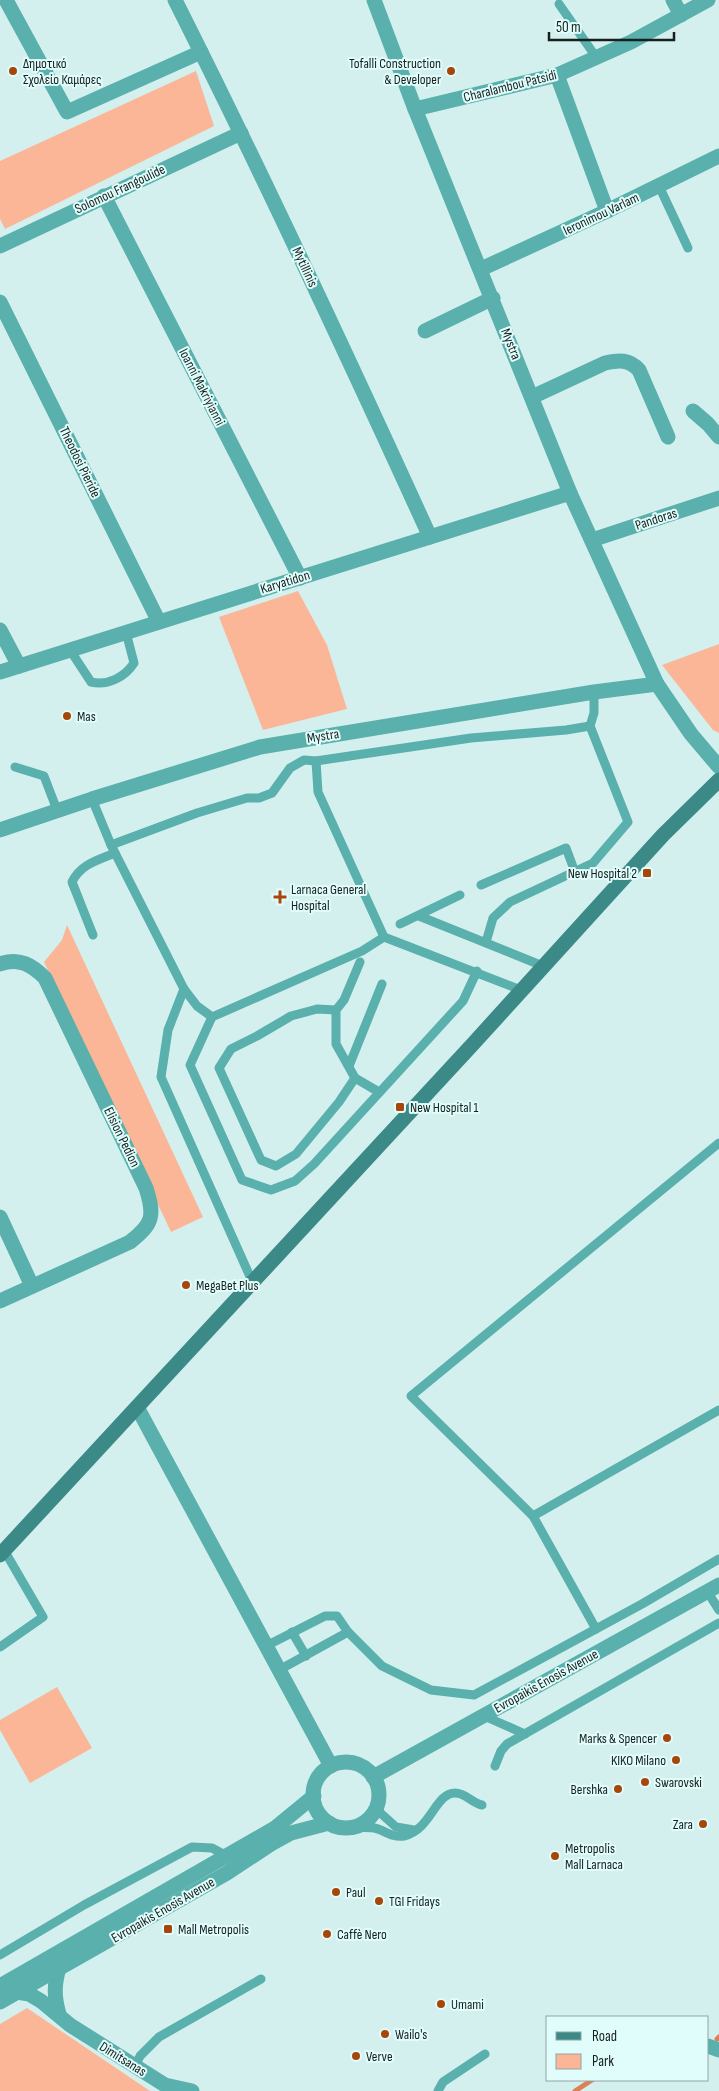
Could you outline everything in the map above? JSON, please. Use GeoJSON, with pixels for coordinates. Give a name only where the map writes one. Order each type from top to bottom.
{"type":"FeatureCollection","features":[{"type":"Feature","properties":{"kind":"street"},"geometry":{"type":"LineString","coordinates":[[6,0],[67,112],[201,52]]}},
{"type":"Feature","properties":{"kind":"street","name":"Mytillinis"},"geometry":{"type":"LineString","coordinates":[[175,0],[241,133],[430,537]]}},
{"type":"Feature","properties":{"kind":"street","name":"Mystra"},"geometry":{"type":"LineString","coordinates":[[374,0],[415,108],[570,493],[657,684],[691,734],[719,767]]}},
{"type":"Feature","properties":{"kind":"street"},"geometry":{"type":"LineString","coordinates":[[673,0],[681,15]]}},
{"type":"Feature","properties":{"kind":"street","name":"Charalambou Patsidi"},"geometry":{"type":"LineString","coordinates":[[415,108],[557,75],[596,58],[708,0]]}},
{"type":"Feature","properties":{"kind":"street"},"geometry":{"type":"LineString","coordinates":[[557,75],[607,211]]}},
{"type":"Feature","properties":{"kind":"street","name":"Solomou Frangoulide"},"geometry":{"type":"LineString","coordinates":[[0,246],[241,133]]}},
{"type":"Feature","properties":{"kind":"street","name":"Ieronimou Varlam"},"geometry":{"type":"LineString","coordinates":[[481,268],[607,211],[719,156]]}},
{"type":"Feature","properties":{"kind":"street","name":"Ioanni Makriyianni"},"geometry":{"type":"LineString","coordinates":[[104,196],[300,578]]}},
{"type":"Feature","properties":{"kind":"street"},"geometry":{"type":"LineString","coordinates":[[425,331],[493,298]]}},
{"type":"Feature","properties":{"kind":"street","name":"Theodosi Pieride"},"geometry":{"type":"LineString","coordinates":[[0,302],[159,622]]}},
{"type":"Feature","properties":{"kind":"street"},"geometry":{"type":"LineString","coordinates":[[532,397],[605,363],[617,360],[632,362],[639,370],[668,437]]}},
{"type":"Feature","properties":{"kind":"street"},"geometry":{"type":"LineString","coordinates":[[693,411],[719,437]]}},
{"type":"Feature","properties":{"kind":"street","name":"Karyatidon"},"geometry":{"type":"LineString","coordinates":[[0,672],[570,493]]}},
{"type":"Feature","properties":{"kind":"street","name":"Pandoras"},"geometry":{"type":"LineString","coordinates":[[592,540],[719,498]]}},
{"type":"Feature","properties":{"kind":"street"},"geometry":{"type":"LineString","coordinates":[[0,630],[19,666]]}},
{"type":"Feature","properties":{"kind":"street","name":"Mystra"},"geometry":{"type":"LineString","coordinates":[[0,830],[57,810],[260,747],[594,692],[657,684]]}},
{"type":"Feature","properties":{"kind":"street"},"geometry":{"type":"LineString","coordinates":[[1,1549],[137,1407],[663,835],[719,780]]}},
{"type":"Feature","properties":{"kind":"street","name":"Elision Pedion"},"geometry":{"type":"LineString","coordinates":[[0,964],[20,961],[32,965],[45,978],[146,1188],[152,1205],[151,1218],[145,1230],[130,1242],[0,1301]]}},
{"type":"Feature","properties":{"kind":"street"},"geometry":{"type":"LineString","coordinates":[[0,1217],[32,1286]]}},
{"type":"Feature","properties":{"kind":"street"},"geometry":{"type":"LineString","coordinates":[[137,1407],[331,1766]]}},
{"type":"Feature","properties":{"kind":"street","name":"Evropaikis Enosis Avenue"},"geometry":{"type":"LineString","coordinates":[[373,1777],[713,1588]]}},
{"type":"Feature","properties":{"kind":"street"},"geometry":{"type":"LineString","coordinates":[[329,1823],[320,1815],[315,1805],[316,1783],[322,1773],[331,1766],[340,1762],[350,1762],[360,1765],[373,1777],[379,1789],[376,1809],[370,1818],[362,1824],[351,1827]]}},
{"type":"Feature","properties":{"kind":"street","name":"Evropaikis Enosis Avenue"},"geometry":{"type":"LineString","coordinates":[[0,1986],[275,1828],[314,1796]]}},
{"type":"Feature","properties":{"kind":"street","name":"Evropaikis Enosis Avenue"},"geometry":{"type":"LineString","coordinates":[[0,2002],[219,1878],[271,1844],[292,1834],[329,1823],[340,1827],[351,1827]]}},
{"type":"Feature","properties":{"kind":"street"},"geometry":{"type":"LineString","coordinates":[[59,1968],[54,1996],[59,2014]]}},
{"type":"Feature","properties":{"kind":"street","name":"Dimitsanas"},"geometry":{"type":"LineString","coordinates":[[16,1992],[29,1994],[59,2014],[70,2025],[165,2085],[192,2091]]}},
{"type":"Feature","properties":{"kind":"lane"},"geometry":{"type":"LineString","coordinates":[[559,4],[596,58]]}},
{"type":"Feature","properties":{"kind":"lane"},"geometry":{"type":"LineString","coordinates":[[660,186],[688,248]]}},
{"type":"Feature","properties":{"kind":"lane"},"geometry":{"type":"LineString","coordinates":[[70,650],[91,682],[116,680],[130,669],[134,663],[126,632]]}},
{"type":"Feature","properties":{"kind":"lane"},"geometry":{"type":"LineString","coordinates":[[486,942],[493,918],[510,902],[594,863],[628,822],[590,726],[594,713],[594,692]]}},
{"type":"Feature","properties":{"kind":"lane"},"geometry":{"type":"LineString","coordinates":[[93,935],[72,882],[76,874],[83,867],[113,849],[197,813],[247,798],[259,798],[272,793],[290,768],[304,760],[316,761],[471,738],[566,730],[590,726]]}},
{"type":"Feature","properties":{"kind":"lane"},"geometry":{"type":"LineString","coordinates":[[316,761],[318,792],[384,937],[477,971],[521,990]]}},
{"type":"Feature","properties":{"kind":"lane"},"geometry":{"type":"LineString","coordinates":[[15,767],[44,776],[57,810]]}},
{"type":"Feature","properties":{"kind":"lane"},"geometry":{"type":"LineString","coordinates":[[92,799],[113,849],[184,989],[197,1006],[212,1017]]}},
{"type":"Feature","properties":{"kind":"lane"},"geometry":{"type":"LineString","coordinates":[[480,885],[566,848],[575,872]]}},
{"type":"Feature","properties":{"kind":"lane"},"geometry":{"type":"LineString","coordinates":[[400,924],[460,895]]}},
{"type":"Feature","properties":{"kind":"lane"},"geometry":{"type":"LineString","coordinates":[[419,916],[543,966]]}},
{"type":"Feature","properties":{"kind":"lane"},"geometry":{"type":"LineString","coordinates":[[384,937],[362,951],[212,1017],[190,1065],[242,1180],[271,1190],[295,1181],[314,1164],[462,1001],[477,971]]}},
{"type":"Feature","properties":{"kind":"lane"},"geometry":{"type":"LineString","coordinates":[[360,962],[344,1000],[336,1010],[336,1044],[355,1078],[379,1092]]}},
{"type":"Feature","properties":{"kind":"lane"},"geometry":{"type":"LineString","coordinates":[[349,1066],[382,984]]}},
{"type":"Feature","properties":{"kind":"lane"},"geometry":{"type":"LineString","coordinates":[[184,989],[168,1030],[161,1077],[252,1281]]}},
{"type":"Feature","properties":{"kind":"lane"},"geometry":{"type":"LineString","coordinates":[[336,1010],[317,1009],[291,1016],[257,1036],[231,1048],[219,1068],[262,1160],[276,1166],[296,1154],[339,1102],[355,1078]]}},
{"type":"Feature","properties":{"kind":"lane"},"geometry":{"type":"LineString","coordinates":[[596,1629],[534,1516],[411,1396],[719,1143]]}},
{"type":"Feature","properties":{"kind":"lane"},"geometry":{"type":"LineString","coordinates":[[534,1516],[719,1410]]}},
{"type":"Feature","properties":{"kind":"lane"},"geometry":{"type":"LineString","coordinates":[[0,1647],[43,1617],[1,1549]]}},
{"type":"Feature","properties":{"kind":"lane"},"geometry":{"type":"LineString","coordinates":[[266,1646],[325,1616],[337,1616],[348,1632],[382,1666],[431,1690],[474,1695],[596,1629],[719,1559]]}},
{"type":"Feature","properties":{"kind":"lane"},"geometry":{"type":"LineString","coordinates":[[713,1588],[719,1610]]}},
{"type":"Feature","properties":{"kind":"lane"},"geometry":{"type":"LineString","coordinates":[[495,1766],[501,1751],[507,1744],[719,1623]]}},
{"type":"Feature","properties":{"kind":"lane"},"geometry":{"type":"LineString","coordinates":[[292,1632],[306,1656]]}},
{"type":"Feature","properties":{"kind":"lane"},"geometry":{"type":"LineString","coordinates":[[279,1670],[348,1632]]}},
{"type":"Feature","properties":{"kind":"lane"},"geometry":{"type":"LineString","coordinates":[[484,1716],[525,1734]]}},
{"type":"Feature","properties":{"kind":"lane"},"geometry":{"type":"LineString","coordinates":[[351,1827],[375,1828],[396,1837],[417,1830],[426,1822],[440,1800],[452,1793],[458,1793],[467,1797],[475,1804],[482,1805]]}},
{"type":"Feature","properties":{"kind":"lane"},"geometry":{"type":"LineString","coordinates":[[376,1809],[396,1827],[417,1830]]}},
{"type":"Feature","properties":{"kind":"lane"},"geometry":{"type":"LineString","coordinates":[[0,1955],[84,1905],[192,1847],[212,1848],[227,1856]]}},
{"type":"Feature","properties":{"kind":"lane"},"geometry":{"type":"LineString","coordinates":[[135,2067],[140,2056],[159,2037],[261,1979]]}},
{"type":"Feature","properties":{"kind":"lane"},"geometry":{"type":"LineString","coordinates":[[438,2091],[444,2082],[485,2054]]}},
{"type":"Feature","properties":{"kind":"green space"},"geometry":{"type":"Polygon","coordinates":[[[196,71],[214,126],[5,229],[0,219],[0,161],[196,71]]]}},
{"type":"Feature","properties":{"kind":"green space"},"geometry":{"type":"Polygon","coordinates":[[[298,591],[327,645],[347,709],[263,730],[219,617],[298,591]]]}},
{"type":"Feature","properties":{"kind":"green space"},"geometry":{"type":"Polygon","coordinates":[[[719,644],[719,733],[713,730],[662,665],[719,644]]]}},
{"type":"Feature","properties":{"kind":"green space"},"geometry":{"type":"Polygon","coordinates":[[[67,925],[203,1217],[171,1232],[44,962],[62,940],[67,925]]]}},
{"type":"Feature","properties":{"kind":"green space"},"geometry":{"type":"Polygon","coordinates":[[[57,1687],[92,1748],[30,1783],[0,1730],[0,1720],[57,1687]]]}},
{"type":"Feature","properties":{"kind":"green space"},"geometry":{"type":"Polygon","coordinates":[[[27,2008],[150,2091],[0,2091],[0,2024],[27,2008]]]}},
{"type":"Feature","properties":{"kind":"waterway"},"geometry":{"type":"LineString","coordinates":[[575,2091],[590,2081]]}},
{"type":"Feature","properties":{"kind":"place","name":"Δημοτικό Σχολείο Καμάρες"},"geometry":{"type":"Point","coordinates":[13,71]}},
{"type":"Feature","properties":{"kind":"place","name":"Tofalli Construction & Developer"},"geometry":{"type":"Point","coordinates":[451,71]}},
{"type":"Feature","properties":{"kind":"place","name":"Mas"},"geometry":{"type":"Point","coordinates":[67,716]}},
{"type":"Feature","properties":{"kind":"place","name":"New Hospital 2"},"geometry":{"type":"Point","coordinates":[647,873]}},
{"type":"Feature","properties":{"kind":"place","name":"Larnaca General Hospital"},"geometry":{"type":"Point","coordinates":[280,897]}},
{"type":"Feature","properties":{"kind":"place","name":"New Hospital 1"},"geometry":{"type":"Point","coordinates":[400,1107]}},
{"type":"Feature","properties":{"kind":"place","name":"MegaBet Plus"},"geometry":{"type":"Point","coordinates":[186,1285]}},
{"type":"Feature","properties":{"kind":"place","name":"Marks & Spencer"},"geometry":{"type":"Point","coordinates":[667,1738]}},
{"type":"Feature","properties":{"kind":"place","name":"KIKO Milano"},"geometry":{"type":"Point","coordinates":[676,1760]}},
{"type":"Feature","properties":{"kind":"place","name":"Swarovski"},"geometry":{"type":"Point","coordinates":[645,1782]}},
{"type":"Feature","properties":{"kind":"place","name":"Bershka"},"geometry":{"type":"Point","coordinates":[618,1789]}},
{"type":"Feature","properties":{"kind":"place","name":"Zara"},"geometry":{"type":"Point","coordinates":[703,1824]}},
{"type":"Feature","properties":{"kind":"place","name":"Metropolis Mall Larnaca"},"geometry":{"type":"Point","coordinates":[555,1856]}},
{"type":"Feature","properties":{"kind":"place","name":"Paul"},"geometry":{"type":"Point","coordinates":[336,1892]}},
{"type":"Feature","properties":{"kind":"place","name":"TGI Fridays"},"geometry":{"type":"Point","coordinates":[379,1901]}},
{"type":"Feature","properties":{"kind":"place","name":"Mall Metropolis"},"geometry":{"type":"Point","coordinates":[168,1929]}},
{"type":"Feature","properties":{"kind":"place","name":"Caffè Nero"},"geometry":{"type":"Point","coordinates":[327,1934]}},
{"type":"Feature","properties":{"kind":"place","name":"Umami"},"geometry":{"type":"Point","coordinates":[441,2004]}},
{"type":"Feature","properties":{"kind":"place","name":"Wailo's"},"geometry":{"type":"Point","coordinates":[385,2034]}},
{"type":"Feature","properties":{"kind":"place","name":"Verve"},"geometry":{"type":"Point","coordinates":[356,2056]}}]}
